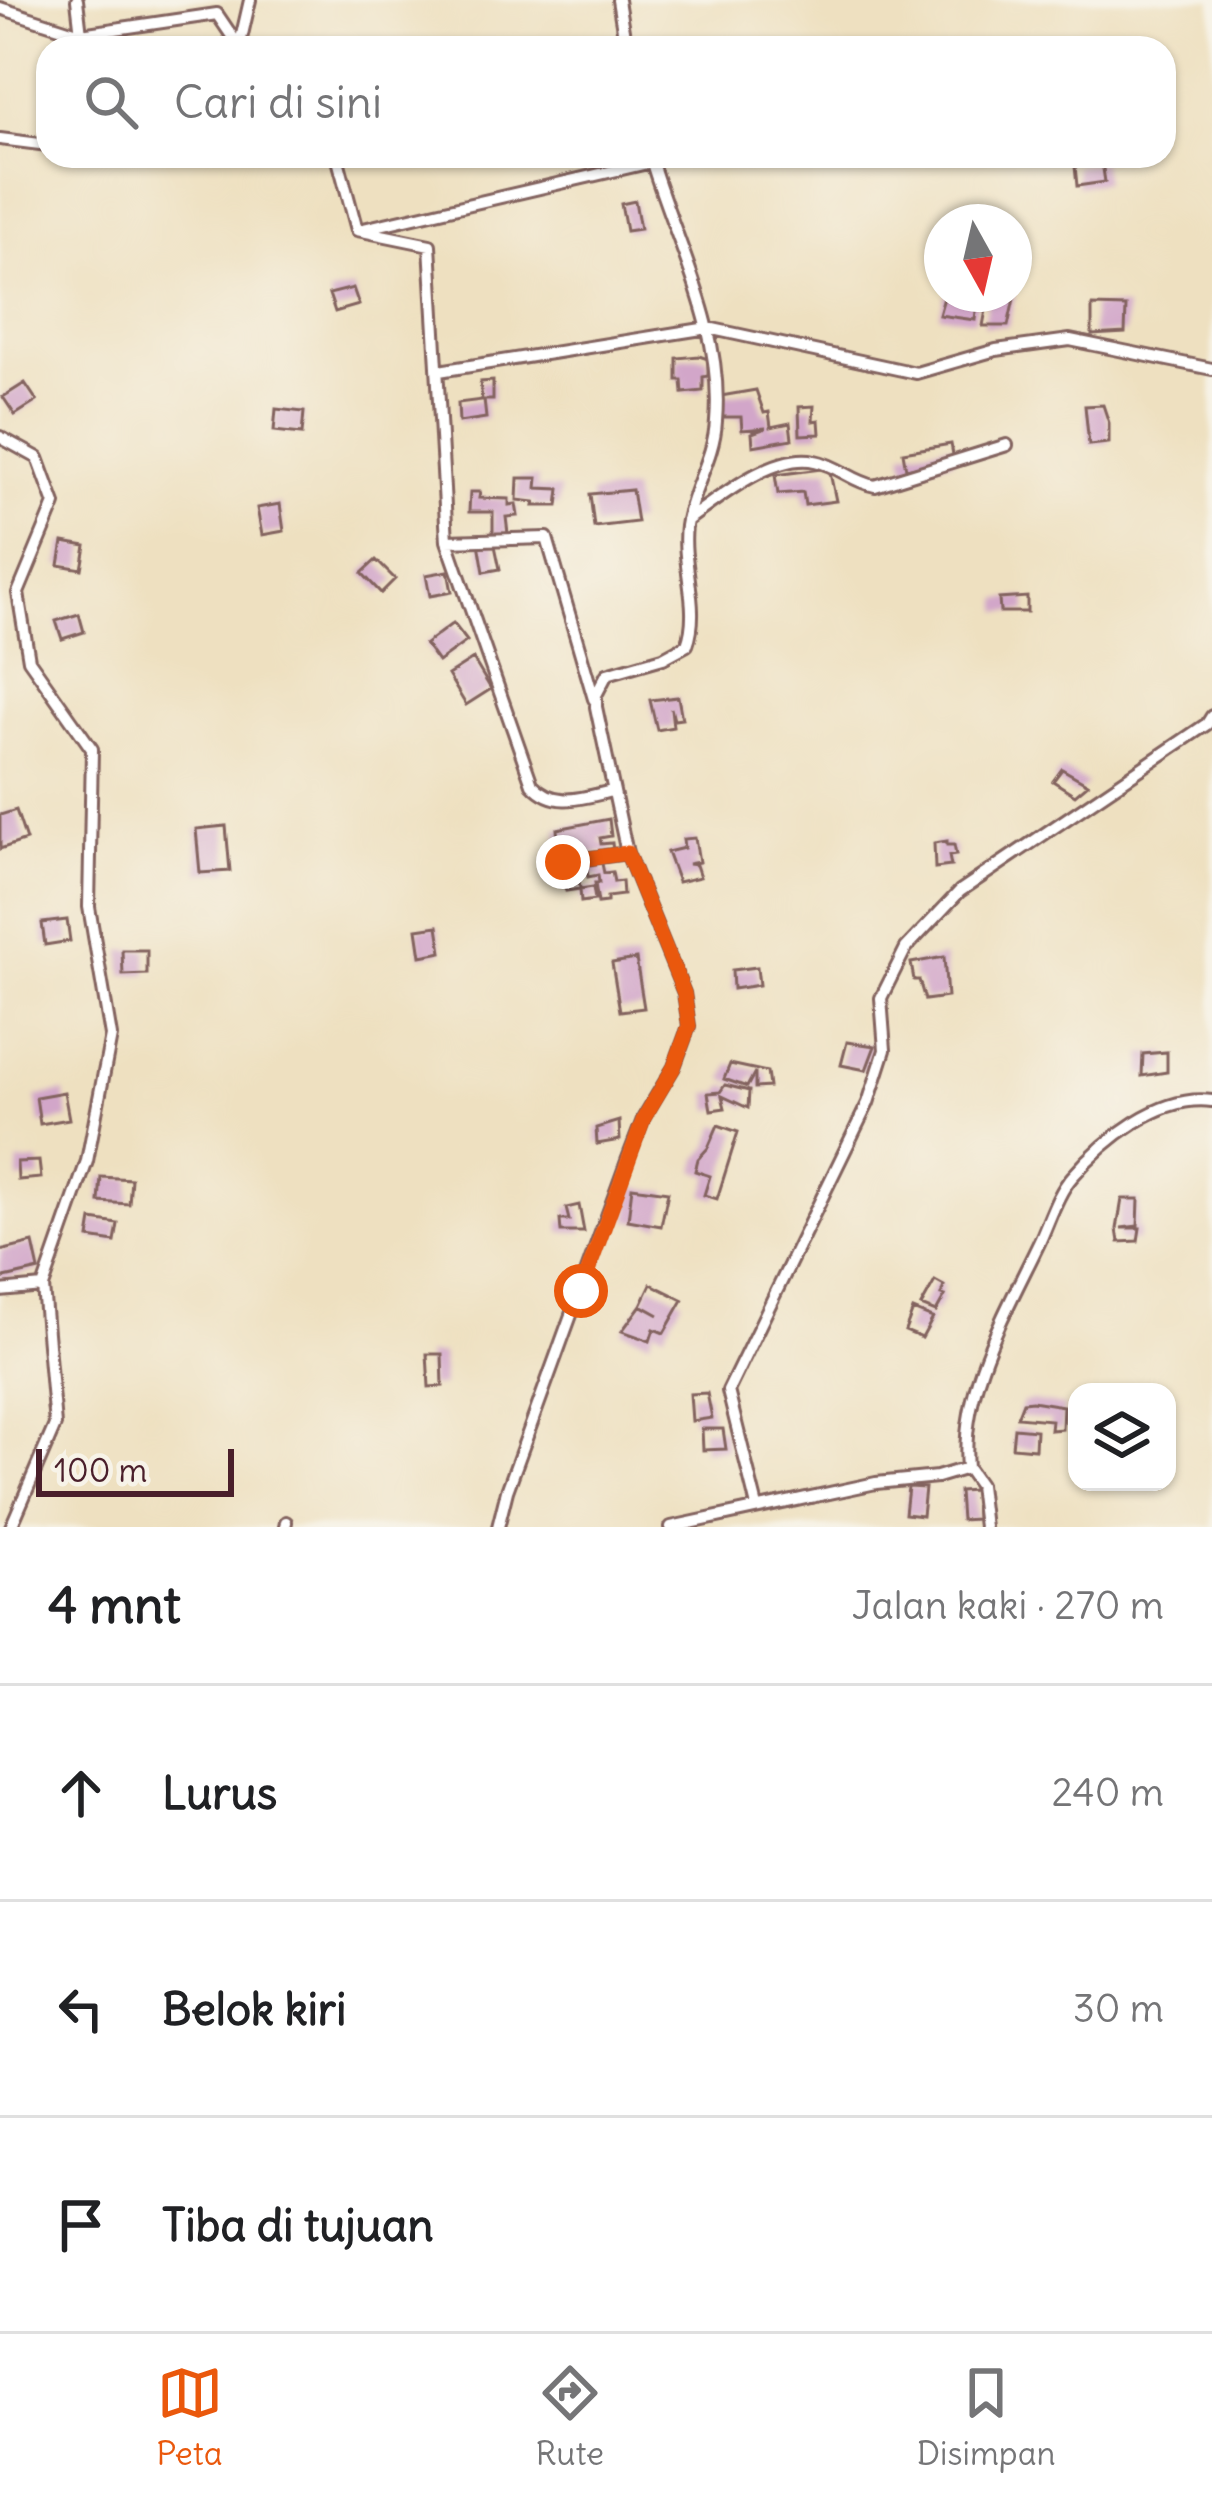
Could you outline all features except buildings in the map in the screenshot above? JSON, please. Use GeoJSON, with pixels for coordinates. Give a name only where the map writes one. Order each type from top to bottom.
{"type":"FeatureCollection","features":[{"type":"Feature","properties":{"kind":"street"},"geometry":{"type":"LineString","coordinates":[[77,0],[81,36]]}},
{"type":"Feature","properties":{"kind":"street"},"geometry":{"type":"LineString","coordinates":[[242,36],[250,0]]}},
{"type":"Feature","properties":{"kind":"street"},"geometry":{"type":"LineString","coordinates":[[618,0],[624,36]]}},
{"type":"Feature","properties":{"kind":"street"},"geometry":{"type":"LineString","coordinates":[[0,8],[70,36]]}},
{"type":"Feature","properties":{"kind":"street"},"geometry":{"type":"LineString","coordinates":[[107,36],[217,14],[232,36]]}},
{"type":"Feature","properties":{"kind":"street"},"geometry":{"type":"LineString","coordinates":[[0,139],[36,144]]}},
{"type":"Feature","properties":{"kind":"street"},"geometry":{"type":"LineString","coordinates":[[341,168],[358,230]]}},
{"type":"Feature","properties":{"kind":"street"},"geometry":{"type":"LineString","coordinates":[[358,230],[614,168]]}},
{"type":"Feature","properties":{"kind":"street"},"geometry":{"type":"LineString","coordinates":[[596,707],[596,695],[608,674],[663,658],[687,645],[691,607],[687,521],[710,460],[717,417],[708,328],[654,168]]}},
{"type":"Feature","properties":{"kind":"street"},"geometry":{"type":"LineString","coordinates":[[358,230],[430,245],[447,541],[532,784],[544,797],[567,802],[612,791]]}},
{"type":"Feature","properties":{"kind":"street"},"geometry":{"type":"LineString","coordinates":[[439,371],[708,328],[916,373],[995,350],[1070,340],[1212,368]]}},
{"type":"Feature","properties":{"kind":"street"},"geometry":{"type":"LineString","coordinates":[[0,436],[38,458],[56,504],[18,593],[29,660],[92,749],[89,907],[110,1036],[87,1161],[43,1288],[55,1425],[11,1527]]}},
{"type":"Feature","properties":{"kind":"street"},"geometry":{"type":"LineString","coordinates":[[687,521],[746,479],[795,460],[815,460],[859,483],[875,486],[1007,445]]}},
{"type":"Feature","properties":{"kind":"street"},"geometry":{"type":"LineString","coordinates":[[447,541],[547,538],[596,707],[627,853],[684,993],[689,1026],[627,1161],[498,1527]]}},
{"type":"Feature","properties":{"kind":"street"},"geometry":{"type":"LineString","coordinates":[[757,1507],[728,1391],[868,1103],[885,1050],[881,998],[906,948],[960,891],[1208,724],[1212,716]]}},
{"type":"Feature","properties":{"kind":"street"},"geometry":{"type":"LineString","coordinates":[[563,862],[627,853]]}},
{"type":"Feature","properties":{"kind":"street"},"geometry":{"type":"LineString","coordinates":[[984,1527],[979,1485],[967,1468],[964,1434],[989,1348],[1069,1179],[1142,1115],[1196,1099],[1212,1101]]}},
{"type":"Feature","properties":{"kind":"street"},"geometry":{"type":"LineString","coordinates":[[0,1291],[43,1288]]}},
{"type":"Feature","properties":{"kind":"street"},"geometry":{"type":"LineString","coordinates":[[670,1527],[967,1468]]}},
{"type":"Feature","properties":{"kind":"route"},"geometry":{"type":"LineString","coordinates":[[563,862],[627,853],[684,993],[689,1026],[674,1067],[644,1118],[581,1291]]}}]}
